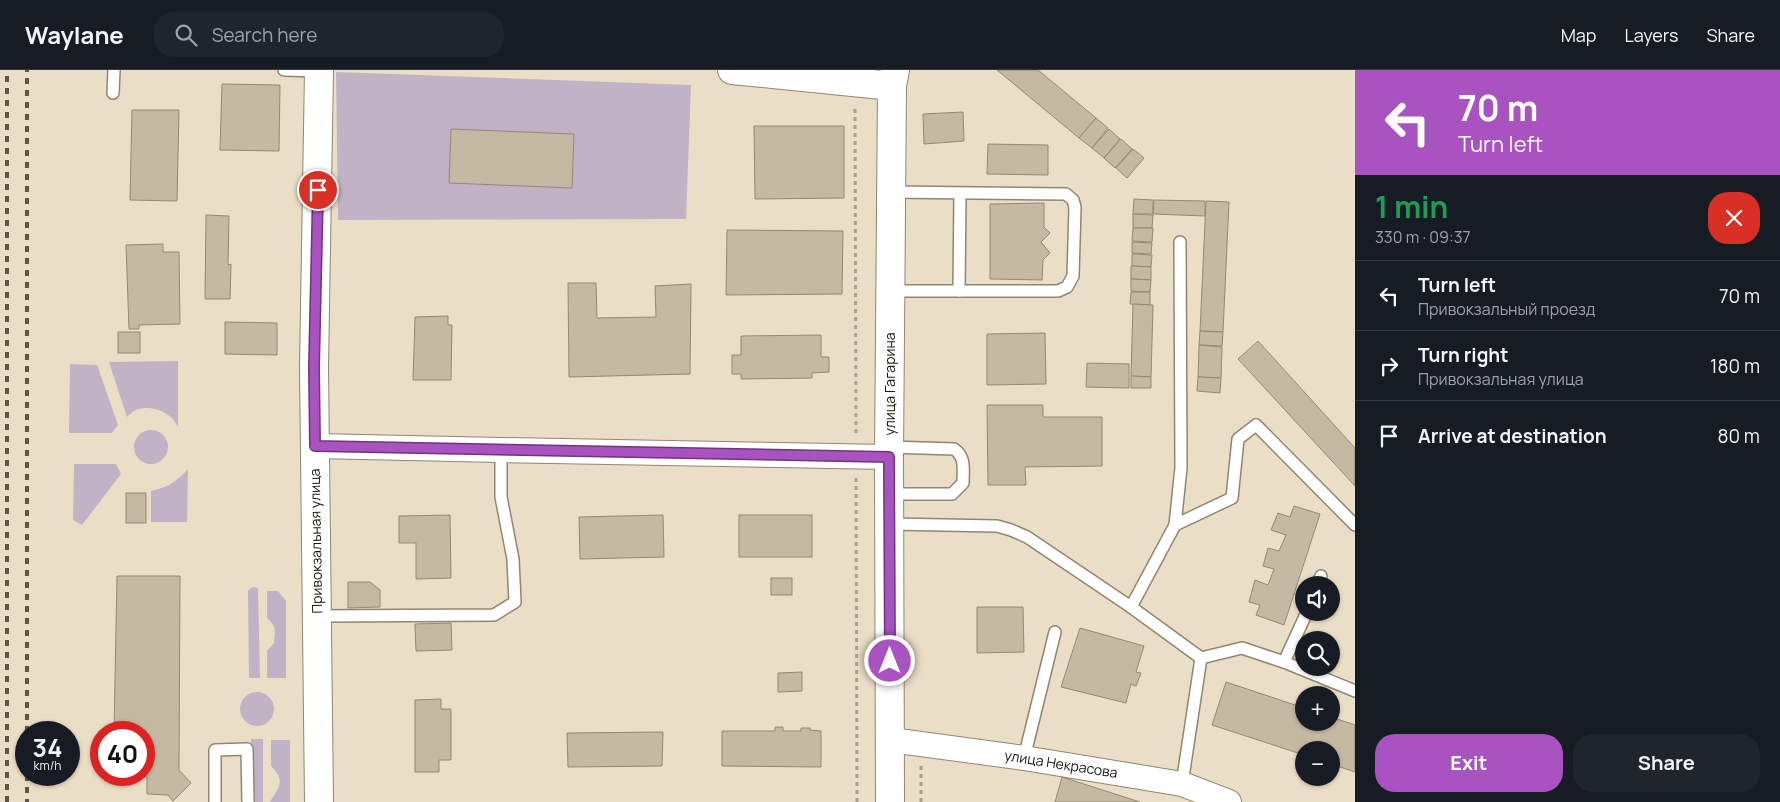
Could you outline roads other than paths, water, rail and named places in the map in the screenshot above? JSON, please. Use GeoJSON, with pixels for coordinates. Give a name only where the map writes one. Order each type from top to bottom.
{"type":"FeatureCollection","features":[{"type":"Feature","properties":{"kind":"street"},"geometry":{"type":"LineString","coordinates":[[732,70],[893,78]]}},
{"type":"Feature","properties":{"kind":"street","name":"Привокзальная улица"},"geometry":{"type":"LineString","coordinates":[[319,802],[314,367],[320,71]]}},
{"type":"Feature","properties":{"kind":"street","name":"улица Гагарина"},"geometry":{"type":"LineString","coordinates":[[890,802],[889,452],[893,78]]}},
{"type":"Feature","properties":{"kind":"street"},"geometry":{"type":"LineString","coordinates":[[315,446],[501,450],[889,452]]}},
{"type":"Feature","properties":{"kind":"street","name":"улица Некрасова"},"geometry":{"type":"LineString","coordinates":[[890,740],[1024,758],[1182,784],[1229,802]]}},
{"type":"Feature","properties":{"kind":"lane"},"geometry":{"type":"LineString","coordinates":[[113,93],[114,70]]}},
{"type":"Feature","properties":{"kind":"lane"},"geometry":{"type":"LineString","coordinates":[[284,70],[320,71]]}},
{"type":"Feature","properties":{"kind":"lane"},"geometry":{"type":"LineString","coordinates":[[890,291],[1058,291],[1067,287],[1073,276],[1075,207],[1073,200],[1066,194],[891,192]]}},
{"type":"Feature","properties":{"kind":"lane"},"geometry":{"type":"LineString","coordinates":[[959,291],[960,193]]}},
{"type":"Feature","properties":{"kind":"lane"},"geometry":{"type":"LineString","coordinates":[[1131,608],[1175,525],[1181,468],[1180,242]]}},
{"type":"Feature","properties":{"kind":"lane"},"geometry":{"type":"LineString","coordinates":[[1175,525],[1232,498],[1238,439],[1256,424],[1355,524]]}},
{"type":"Feature","properties":{"kind":"lane"},"geometry":{"type":"LineString","coordinates":[[889,452],[954,449],[959,453],[963,461],[963,483],[952,494],[889,494]]}},
{"type":"Feature","properties":{"kind":"lane"},"geometry":{"type":"LineString","coordinates":[[317,616],[494,615],[515,602],[513,559],[501,496],[501,450]]}},
{"type":"Feature","properties":{"kind":"lane"},"geometry":{"type":"LineString","coordinates":[[890,524],[997,526],[1011,530],[1027,538],[1131,608],[1201,658],[1242,648],[1284,662],[1355,691]]}},
{"type":"Feature","properties":{"kind":"lane"},"geometry":{"type":"LineString","coordinates":[[1284,662],[1303,621]]}},
{"type":"Feature","properties":{"kind":"lane"},"geometry":{"type":"LineString","coordinates":[[1024,758],[1055,632]]}},
{"type":"Feature","properties":{"kind":"lane"},"geometry":{"type":"LineString","coordinates":[[1182,784],[1201,658]]}},
{"type":"Feature","properties":{"kind":"lane"},"geometry":{"type":"LineString","coordinates":[[216,802],[215,750],[247,749],[248,802]]}},
{"type":"Feature","properties":{"kind":"railway"},"geometry":{"type":"LineString","coordinates":[[7,70],[7,802]]}},
{"type":"Feature","properties":{"kind":"railway"},"geometry":{"type":"LineString","coordinates":[[27,70],[27,721]]}},
{"type":"Feature","properties":{"kind":"railway"},"geometry":{"type":"LineString","coordinates":[[27,786],[27,802]]}}]}
